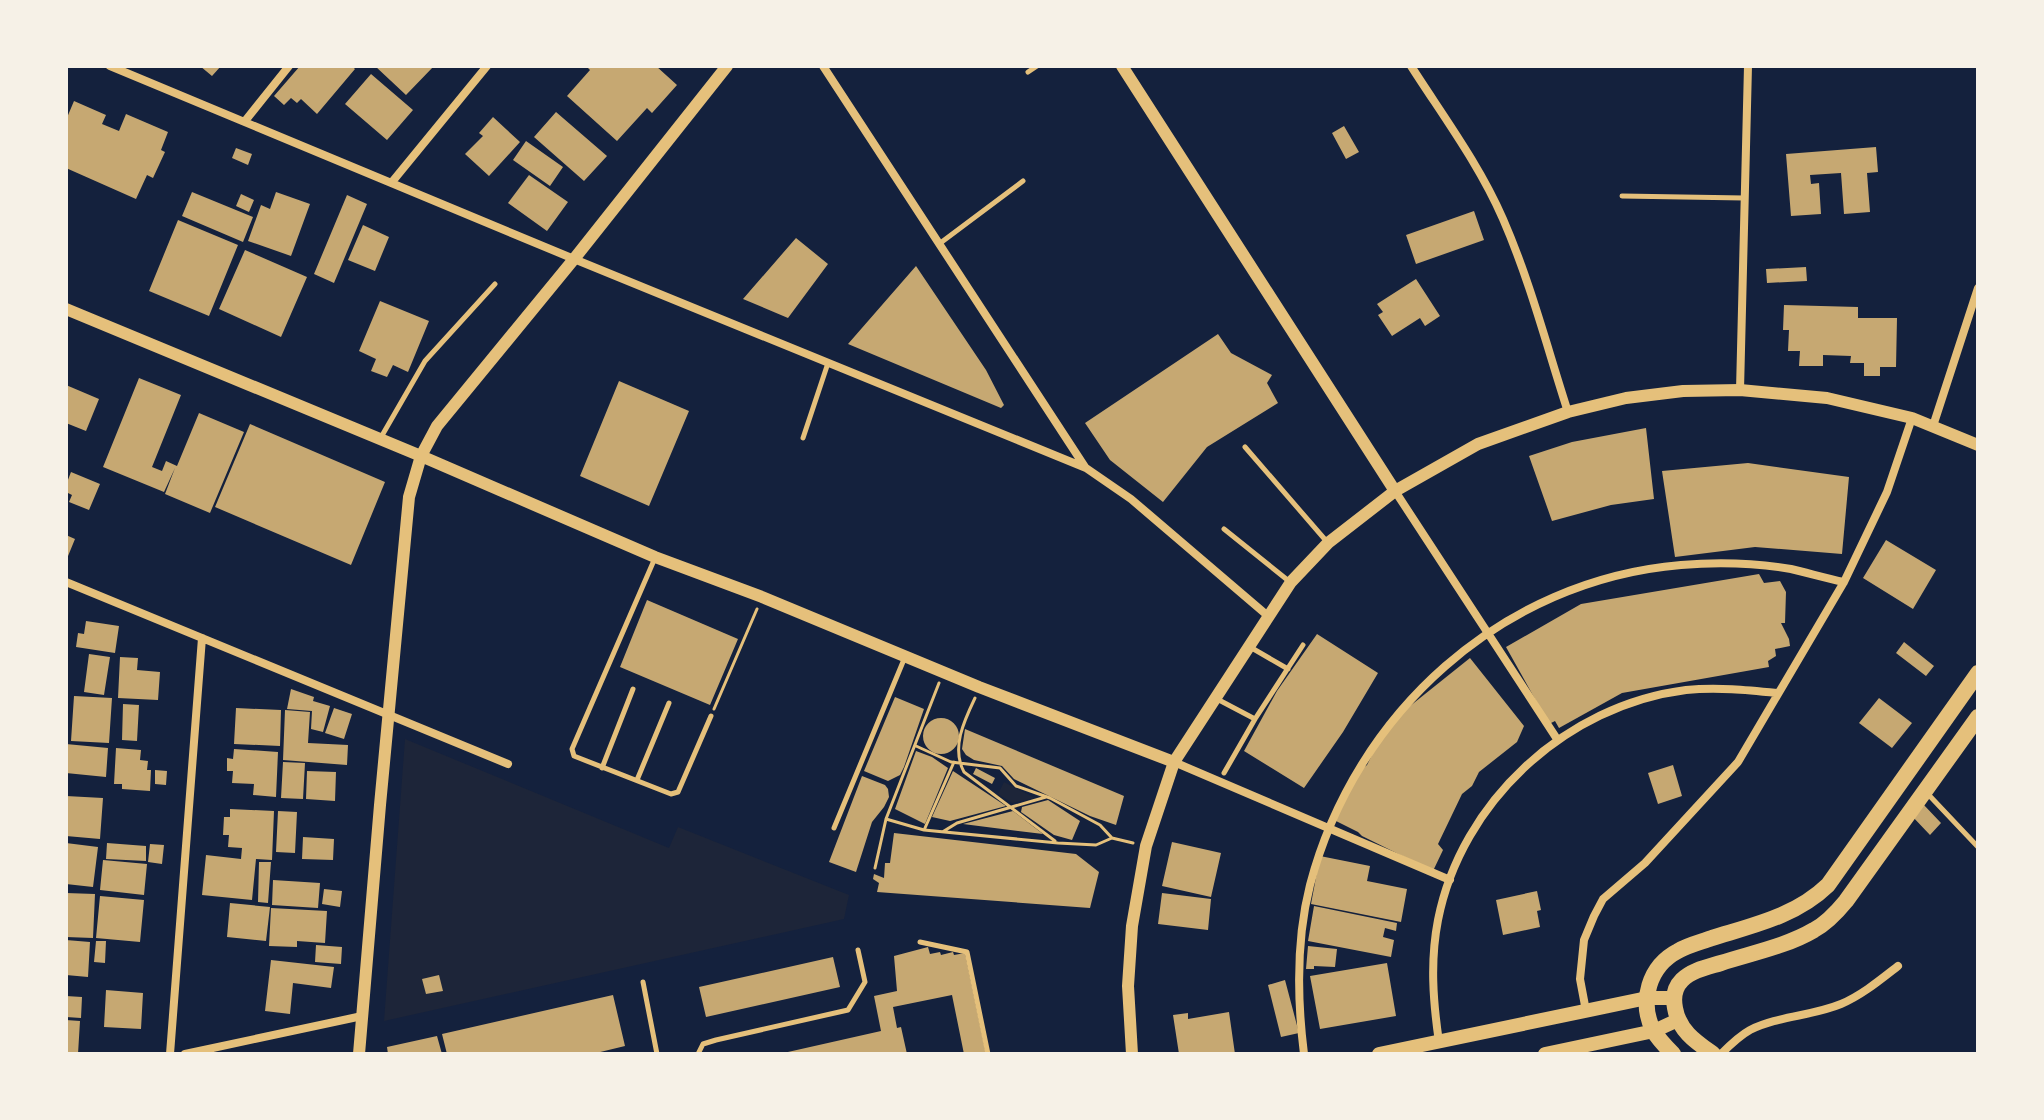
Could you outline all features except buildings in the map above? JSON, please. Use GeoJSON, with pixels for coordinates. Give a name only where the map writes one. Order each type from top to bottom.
{"type":"FeatureCollection","features":[{"type":"Feature","properties":{"kind":"main road"},"geometry":{"type":"LineString","coordinates":[[1673,1054],[1654,1031],[1647,998],[1654,972],[1662,962],[1677,951],[1778,917],[1819,895],[1978,673]]}},
{"type":"Feature","properties":{"kind":"main road"},"geometry":{"type":"LineString","coordinates":[[1713,1054],[1690,1037],[1678,1020],[1674,998],[1679,983],[1691,974],[1814,930],[1834,915],[1978,718]]}},
{"type":"Feature","properties":{"kind":"main road"},"geometry":{"type":"LineString","coordinates":[[1379,1054],[1647,998],[1674,998]]}},
{"type":"Feature","properties":{"kind":"main road"},"geometry":{"type":"LineString","coordinates":[[1552,1053],[1594,1049],[1654,1031],[1678,1020]]}},
{"type":"Feature","properties":{"kind":"street"},"geometry":{"type":"LineString","coordinates":[[110,66],[1086,468],[1131,499],[1268,616]]}},
{"type":"Feature","properties":{"kind":"street"},"geometry":{"type":"LineString","coordinates":[[245,121],[289,66]]}},
{"type":"Feature","properties":{"kind":"street"},"geometry":{"type":"LineString","coordinates":[[392,182],[487,66]]}},
{"type":"Feature","properties":{"kind":"street"},"geometry":{"type":"LineString","coordinates":[[359,1054],[409,497],[421,456],[437,426],[727,66]]}},
{"type":"Feature","properties":{"kind":"street"},"geometry":{"type":"LineString","coordinates":[[823,66],[1086,468]]}},
{"type":"Feature","properties":{"kind":"street"},"geometry":{"type":"LineString","coordinates":[[1122,66],[1557,739]]}},
{"type":"Feature","properties":{"kind":"street"},"geometry":{"type":"LineString","coordinates":[[1411,66],[1476,165],[1502,218],[1568,412]]}},
{"type":"Feature","properties":{"kind":"street"},"geometry":{"type":"LineString","coordinates":[[1740,390],[1748,66]]}},
{"type":"Feature","properties":{"kind":"street"},"geometry":{"type":"LineString","coordinates":[[1933,426],[1978,288]]}},
{"type":"Feature","properties":{"kind":"street"},"geometry":{"type":"LineString","coordinates":[[66,309],[655,557],[1174,762],[1450,880]]}},
{"type":"Feature","properties":{"kind":"street"},"geometry":{"type":"LineString","coordinates":[[1132,1054],[1128,986],[1132,926],[1146,846],[1174,762],[1291,582],[1328,543],[1395,491],[1478,444],[1568,412],[1626,398],[1683,391],[1740,390],[1827,398],[1912,418],[1978,445]]}},
{"type":"Feature","properties":{"kind":"street"},"geometry":{"type":"LineString","coordinates":[[1586,1011],[1580,979],[1584,940],[1603,899],[1645,863],[1738,762],[1844,582],[1887,492],[1912,418]]}},
{"type":"Feature","properties":{"kind":"street"},"geometry":{"type":"LineString","coordinates":[[1304,1054],[1298,1008],[1299,947],[1310,886],[1328,828],[1357,771],[1393,718],[1437,672],[1488,633],[1524,612],[1574,589],[1626,574],[1681,565],[1736,564],[1790,569],[1844,582]]}},
{"type":"Feature","properties":{"kind":"street"},"geometry":{"type":"LineString","coordinates":[[66,582],[508,764]]}},
{"type":"Feature","properties":{"kind":"street"},"geometry":{"type":"LineString","coordinates":[[170,1054],[202,638]]}},
{"type":"Feature","properties":{"kind":"street"},"geometry":{"type":"LineString","coordinates":[[1439,1042],[1433,1000],[1433,959],[1438,919],[1450,880],[1476,826],[1512,778],[1557,739],[1597,716],[1640,700],[1685,690],[1731,688],[1777,693]]}},
{"type":"Feature","properties":{"kind":"street"},"geometry":{"type":"LineString","coordinates":[[1957,703],[1978,718]]}},
{"type":"Feature","properties":{"kind":"street"},"geometry":{"type":"LineString","coordinates":[[1721,1054],[1750,1030],[1850,1000],[1898,966]]}},
{"type":"Feature","properties":{"kind":"street"},"geometry":{"type":"LineString","coordinates":[[185,1054],[362,1016]]}},
{"type":"Feature","properties":{"kind":"lane"},"geometry":{"type":"LineString","coordinates":[[1028,72],[1037,66]]}},
{"type":"Feature","properties":{"kind":"lane"},"geometry":{"type":"LineString","coordinates":[[939,244],[1023,181]]}},
{"type":"Feature","properties":{"kind":"lane"},"geometry":{"type":"LineString","coordinates":[[1622,196],[1744,198]]}},
{"type":"Feature","properties":{"kind":"lane"},"geometry":{"type":"LineString","coordinates":[[380,439],[425,361],[495,284]]}},
{"type":"Feature","properties":{"kind":"lane"},"geometry":{"type":"LineString","coordinates":[[803,438],[828,362]]}},
{"type":"Feature","properties":{"kind":"lane"},"geometry":{"type":"LineString","coordinates":[[1245,447],[1328,543]]}},
{"type":"Feature","properties":{"kind":"lane"},"geometry":{"type":"LineString","coordinates":[[1224,529],[1291,582]]}},
{"type":"Feature","properties":{"kind":"lane"},"geometry":{"type":"LineString","coordinates":[[655,557],[572,749],[574,756],[671,794],[678,792],[711,716]]}},
{"type":"Feature","properties":{"kind":"lane"},"geometry":{"type":"LineString","coordinates":[[1224,773],[1303,645]]}},
{"type":"Feature","properties":{"kind":"lane"},"geometry":{"type":"LineString","coordinates":[[1249,646],[1288,669]]}},
{"type":"Feature","properties":{"kind":"lane"},"geometry":{"type":"LineString","coordinates":[[834,828],[905,656]]}},
{"type":"Feature","properties":{"kind":"lane"},"geometry":{"type":"LineString","coordinates":[[602,768],[633,689]]}},
{"type":"Feature","properties":{"kind":"lane"},"geometry":{"type":"LineString","coordinates":[[1216,698],[1255,719]]}},
{"type":"Feature","properties":{"kind":"lane"},"geometry":{"type":"LineString","coordinates":[[637,780],[669,703]]}},
{"type":"Feature","properties":{"kind":"lane"},"geometry":{"type":"LineString","coordinates":[[1925,791],[1978,847]]}},
{"type":"Feature","properties":{"kind":"lane"},"geometry":{"type":"LineString","coordinates":[[920,942],[967,952],[988,1054]]}},
{"type":"Feature","properties":{"kind":"lane"},"geometry":{"type":"LineString","coordinates":[[698,1054],[703,1044],[716,1040],[848,1010],[865,982],[858,950]]}},
{"type":"Feature","properties":{"kind":"lane"},"geometry":{"type":"LineString","coordinates":[[643,982],[657,1054]]}},
{"type":"Feature","properties":{"kind":"path"},"geometry":{"type":"LineString","coordinates":[[711,716],[752,621]]}},
{"type":"Feature","properties":{"kind":"path"},"geometry":{"type":"LineString","coordinates":[[875,868],[886,819],[943,672]]}},
{"type":"Feature","properties":{"kind":"path"},"geometry":{"type":"LineString","coordinates":[[924,830],[956,762],[961,728],[979,687]]}},
{"type":"Feature","properties":{"kind":"path"},"geometry":{"type":"LineString","coordinates":[[916,746],[956,762],[1000,768],[1016,786],[1046,797],[1100,825],[1112,838],[1146,846]]}},
{"type":"Feature","properties":{"kind":"path"},"geometry":{"type":"LineString","coordinates":[[956,762],[964,772],[1058,843]]}},
{"type":"Feature","properties":{"kind":"path"},"geometry":{"type":"LineString","coordinates":[[943,831],[957,823],[1046,797]]}},
{"type":"Feature","properties":{"kind":"path"},"geometry":{"type":"LineString","coordinates":[[886,819],[924,830],[1058,843],[1096,845],[1112,838]]}},
{"type":"Feature","properties":{"kind":"shaded area"},"geometry":{"type":"Polygon","coordinates":[[[405,739],[669,848],[678,827],[849,895],[844,919],[384,1021],[405,739]]]}},
{"type":"Feature","properties":{"kind":"shaded area"},"geometry":{"type":"Polygon","coordinates":[[[1004,782],[1035,798],[1012,803],[998,794],[1004,782]]]}}]}
